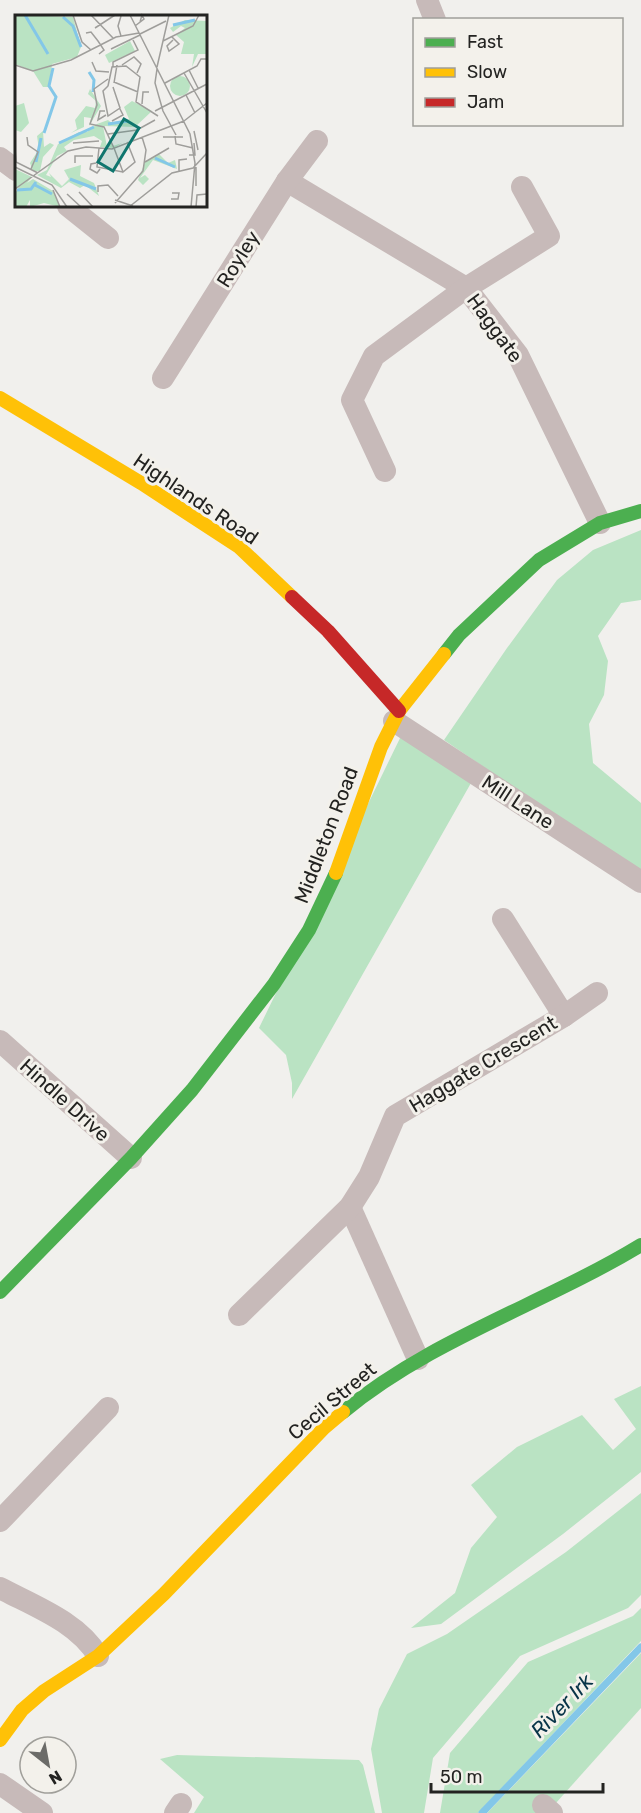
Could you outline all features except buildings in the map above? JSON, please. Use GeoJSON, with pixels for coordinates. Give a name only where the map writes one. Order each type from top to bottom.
{"type":"FeatureCollection","features":[{"type":"Feature","properties":{"kind":"street"},"geometry":{"type":"LineString","coordinates":[[427,0],[434,18]]}},
{"type":"Feature","properties":{"kind":"street","name":"Royley"},"geometry":{"type":"LineString","coordinates":[[163,378],[287,181],[317,141]]}},
{"type":"Feature","properties":{"kind":"street"},"geometry":{"type":"LineString","coordinates":[[0,158],[15,169]]}},
{"type":"Feature","properties":{"kind":"street","name":"Haggate"},"geometry":{"type":"LineString","coordinates":[[287,181],[466,288],[518,355],[600,523]]}},
{"type":"Feature","properties":{"kind":"street"},"geometry":{"type":"LineString","coordinates":[[385,471],[352,400],[374,356],[466,288],[549,236],[522,187]]}},
{"type":"Feature","properties":{"kind":"street"},"geometry":{"type":"LineString","coordinates":[[69,207],[108,238]]}},
{"type":"Feature","properties":{"kind":"street","name":"Highlands Road"},"geometry":{"type":"LineString","coordinates":[[0,398],[141,483],[239,547],[328,631],[397,716]]}},
{"type":"Feature","properties":{"kind":"street","name":"Middleton Road"},"geometry":{"type":"LineString","coordinates":[[0,1292],[131,1158],[192,1090],[274,984],[309,930],[338,872],[381,747],[397,716],[459,635],[539,560],[600,523],[641,511]]}},
{"type":"Feature","properties":{"kind":"street","name":"Mill Lane"},"geometry":{"type":"LineString","coordinates":[[397,716],[641,882]]}},
{"type":"Feature","properties":{"kind":"street","name":"Haggate Crescent"},"geometry":{"type":"LineString","coordinates":[[503,919],[564,1016]]}},
{"type":"Feature","properties":{"kind":"street","name":"Haggate Crescent"},"geometry":{"type":"LineString","coordinates":[[239,1315],[350,1207],[369,1176],[395,1116],[564,1016],[597,993]]}},
{"type":"Feature","properties":{"kind":"street","name":"Hindle Drive"},"geometry":{"type":"LineString","coordinates":[[0,1041],[131,1158]]}},
{"type":"Feature","properties":{"kind":"street"},"geometry":{"type":"LineString","coordinates":[[350,1207],[418,1359]]}},
{"type":"Feature","properties":{"kind":"street","name":"Cecil Street"},"geometry":{"type":"LineString","coordinates":[[0,1740],[22,1710],[44,1691],[98,1656],[164,1594],[324,1428],[367,1392],[418,1359],[600,1270],[641,1245]]}},
{"type":"Feature","properties":{"kind":"street"},"geometry":{"type":"LineString","coordinates":[[0,1521],[108,1408]]}},
{"type":"Feature","properties":{"kind":"street"},"geometry":{"type":"LineString","coordinates":[[0,1588],[76,1629],[98,1656]]}},
{"type":"Feature","properties":{"kind":"street"},"geometry":{"type":"LineString","coordinates":[[0,1784],[42,1813]]}},
{"type":"Feature","properties":{"kind":"green space"},"geometry":{"type":"Polygon","coordinates":[[[641,530],[641,600],[621,603],[598,636],[608,661],[604,695],[589,724],[593,763],[641,803],[641,874],[444,740],[557,580],[593,550],[641,530]]]}},
{"type":"Feature","properties":{"kind":"green space"},"geometry":{"type":"Polygon","coordinates":[[[403,732],[471,783],[292,1099],[292,1083],[286,1055],[259,1028],[403,732]]]}},
{"type":"Feature","properties":{"kind":"green space"},"geometry":{"type":"Polygon","coordinates":[[[641,1386],[641,1472],[563,1534],[441,1624],[411,1628],[455,1593],[471,1548],[497,1517],[471,1485],[517,1447],[582,1415],[613,1450],[636,1429],[614,1399],[641,1386]]]}},
{"type":"Feature","properties":{"kind":"green space"},"geometry":{"type":"Polygon","coordinates":[[[641,1493],[641,1595],[628,1608],[520,1656],[433,1758],[424,1813],[382,1813],[371,1749],[379,1709],[407,1654],[447,1634],[566,1552],[641,1493]]]}},
{"type":"Feature","properties":{"kind":"green space"},"geometry":{"type":"Polygon","coordinates":[[[641,1608],[641,1641],[478,1813],[440,1813],[450,1753],[528,1662],[633,1616],[641,1608]]]}},
{"type":"Feature","properties":{"kind":"green space"},"geometry":{"type":"Polygon","coordinates":[[[641,1653],[641,1708],[547,1813],[487,1813],[641,1653]]]}},
{"type":"Feature","properties":{"kind":"green space"},"geometry":{"type":"Polygon","coordinates":[[[177,1755],[359,1760],[363,1765],[375,1813],[194,1813],[204,1797],[160,1759],[177,1755]]]}},
{"type":"Feature","properties":{"kind":"waterway","name":"River Irk"},"geometry":{"type":"LineString","coordinates":[[482,1813],[641,1647]]}},
{"type":"Feature","properties":{"kind":"traffic: fast"},"geometry":{"type":"LineString","coordinates":[[444,654],[459,635],[539,560],[600,523],[641,511]]}},
{"type":"Feature","properties":{"kind":"traffic: fast"},"geometry":{"type":"LineString","coordinates":[[0,1292],[131,1158],[192,1090],[274,984],[309,930],[336,873]]}},
{"type":"Feature","properties":{"kind":"traffic: fast"},"geometry":{"type":"LineString","coordinates":[[343,1412],[377,1386],[413,1363],[566,1286],[641,1245]]}},
{"type":"Feature","properties":{"kind":"traffic: slow"},"geometry":{"type":"LineString","coordinates":[[0,398],[141,483],[239,547],[292,597]]}},
{"type":"Feature","properties":{"kind":"traffic: slow"},"geometry":{"type":"LineString","coordinates":[[336,873],[381,747],[399,711],[444,654]]}},
{"type":"Feature","properties":{"kind":"traffic: slow"},"geometry":{"type":"LineString","coordinates":[[0,1740],[22,1710],[44,1691],[98,1656],[164,1594],[324,1428],[343,1412]]}},
{"type":"Feature","properties":{"kind":"traffic: jam"},"geometry":{"type":"LineString","coordinates":[[292,597],[328,631],[399,711]]}}]}
